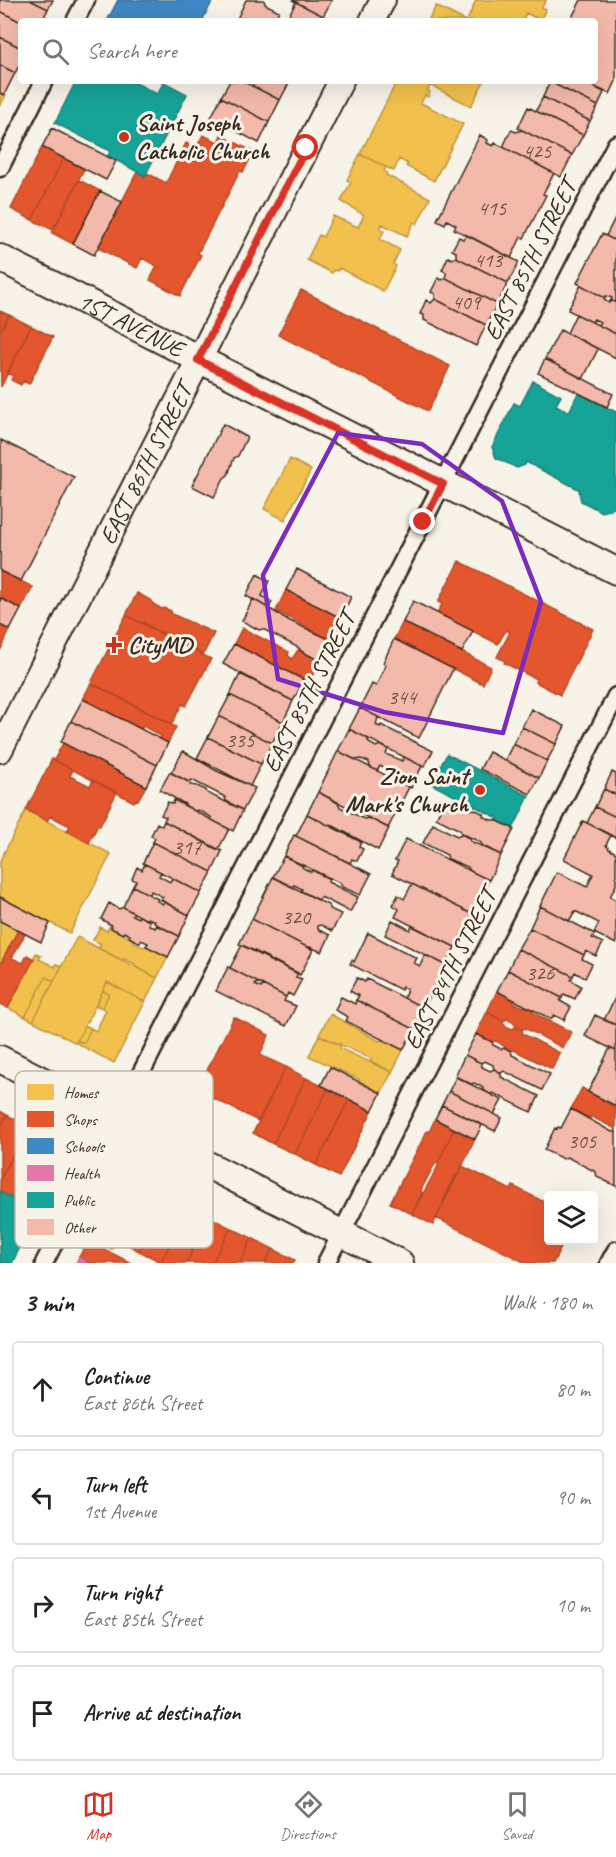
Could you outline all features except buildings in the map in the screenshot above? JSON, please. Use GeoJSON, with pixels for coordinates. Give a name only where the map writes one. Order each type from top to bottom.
{"type":"FeatureCollection","features":[{"type":"Feature","properties":{"kind":"main road"},"geometry":{"type":"LineString","coordinates":[[374,18],[383,0]]}},
{"type":"Feature","properties":{"kind":"main road","name":"EAST 86TH STREET"},"geometry":{"type":"LineString","coordinates":[[0,750],[339,84]]}},
{"type":"Feature","properties":{"kind":"main road","name":"1ST AVENUE"},"geometry":{"type":"LineString","coordinates":[[0,258],[616,571]]}},
{"type":"Feature","properties":{"kind":"main road"},"geometry":{"type":"LineString","coordinates":[[0,1059],[24,1071]]}},
{"type":"Feature","properties":{"kind":"main road"},"geometry":{"type":"LineString","coordinates":[[213,1168],[400,1263]]}},
{"type":"Feature","properties":{"kind":"street"},"geometry":{"type":"LineString","coordinates":[[77,18],[86,0]]}},
{"type":"Feature","properties":{"kind":"street"},"geometry":{"type":"LineString","coordinates":[[0,168],[42,84]]}},
{"type":"Feature","properties":{"kind":"street","name":"EAST 85TH STREET"},"geometry":{"type":"LineString","coordinates":[[143,1071],[616,144]]}},
{"type":"Feature","properties":{"kind":"street","name":"EAST 84TH STREET"},"geometry":{"type":"LineString","coordinates":[[326,1263],[616,696]]}},
{"type":"Feature","properties":{"kind":"street","name":"EAST 85TH STREET"},"geometry":{"type":"LineString","coordinates":[[44,1263],[52,1248]]}},
{"type":"Feature","properties":{"kind":"street"},"geometry":{"type":"LineString","coordinates":[[609,1263],[616,1250]]}},
{"type":"Feature","properties":{"kind":"highlighted area"},"geometry":{"type":"Polygon","coordinates":[[[338,433],[422,444],[502,501],[541,602],[503,733],[384,712],[278,679],[263,575],[338,433]]]}},
{"type":"Feature","properties":{"kind":"place","name":"Saint Joseph Catholic Church"},"geometry":{"type":"Point","coordinates":[124,137]}},
{"type":"Feature","properties":{"kind":"place","name":"CityMD"},"geometry":{"type":"Point","coordinates":[114,645]}},
{"type":"Feature","properties":{"kind":"place","name":"Zion Saint Mark's Church"},"geometry":{"type":"Point","coordinates":[480,790]}},
{"type":"Feature","properties":{"kind":"route"},"geometry":{"type":"LineString","coordinates":[[306,148],[198,360],[443,484],[423,522]]}}]}
